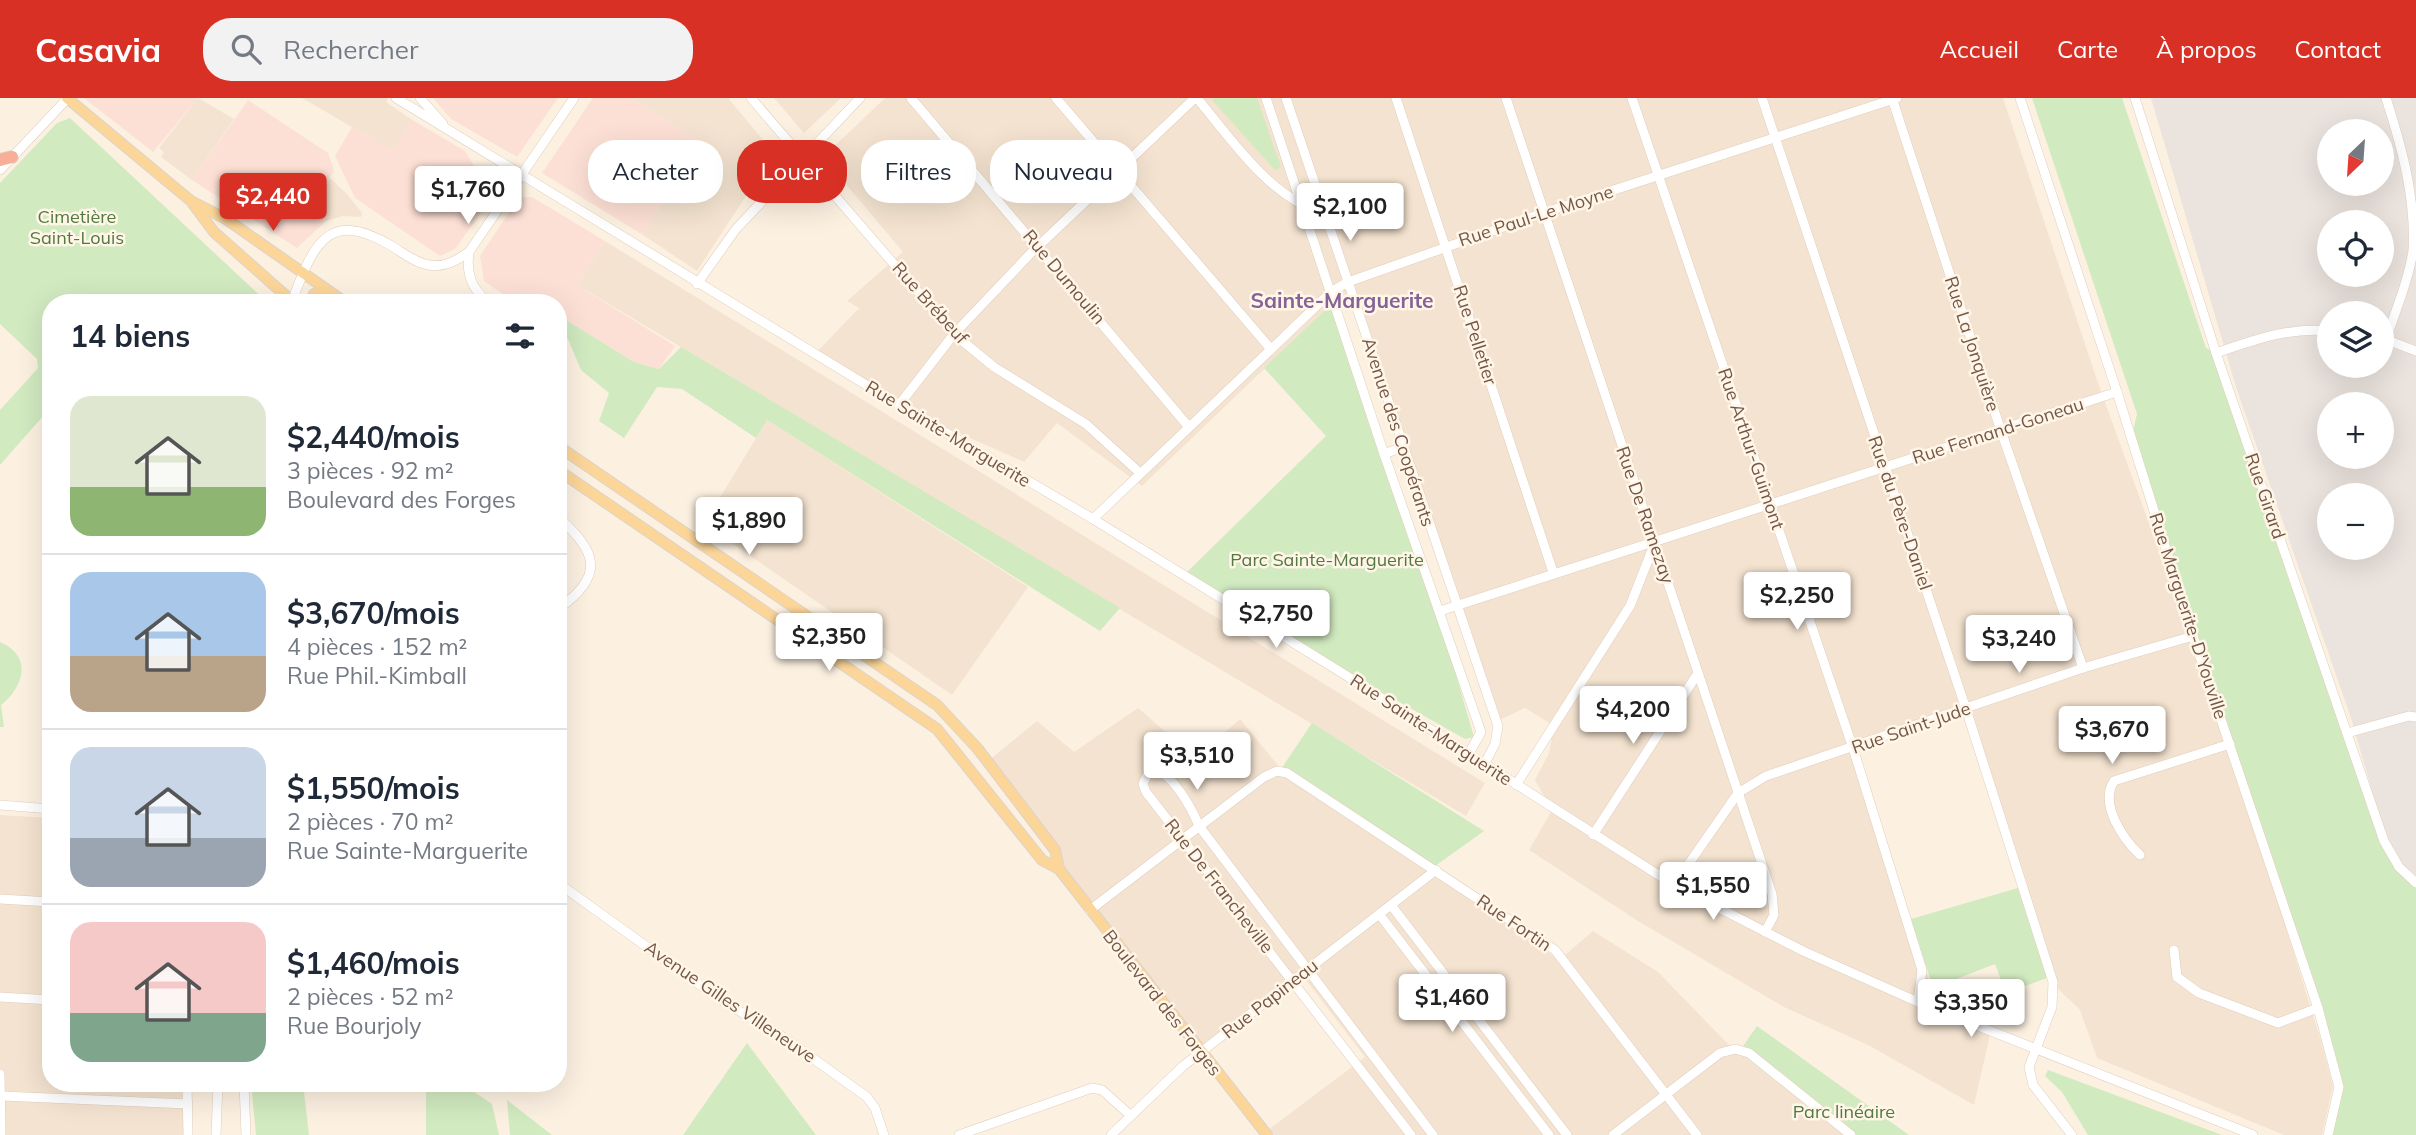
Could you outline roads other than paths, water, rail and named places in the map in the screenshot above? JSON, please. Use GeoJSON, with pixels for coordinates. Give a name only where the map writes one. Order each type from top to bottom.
{"type":"FeatureCollection","features":[{"type":"Feature","properties":{"kind":"main road"},"geometry":{"type":"LineString","coordinates":[[67,98],[191,201],[226,219],[333,294]]}},
{"type":"Feature","properties":{"kind":"main road"},"geometry":{"type":"LineString","coordinates":[[191,201],[214,232],[284,294]]}},
{"type":"Feature","properties":{"kind":"main road"},"geometry":{"type":"LineString","coordinates":[[314,294],[327,290]]}},
{"type":"Feature","properties":{"kind":"main road","name":"Boulevard des Forges"},"geometry":{"type":"LineString","coordinates":[[567,452],[922,693],[961,729],[1024,808],[1055,850],[1059,869]]}},
{"type":"Feature","properties":{"kind":"main road","name":"Boulevard des Forges"},"geometry":{"type":"LineString","coordinates":[[567,476],[910,709],[946,738],[1042,860],[1059,869],[1267,1135]]}},
{"type":"Feature","properties":{"kind":"main road"},"geometry":{"type":"LineString","coordinates":[[766,611],[777,595]]}},
{"type":"Feature","properties":{"kind":"main road"},"geometry":{"type":"LineString","coordinates":[[910,709],[922,693]]}},
{"type":"Feature","properties":{"kind":"street"},"geometry":{"type":"LineString","coordinates":[[0,170],[6,158],[67,98]]}},
{"type":"Feature","properties":{"kind":"street"},"geometry":{"type":"LineString","coordinates":[[420,98],[449,131]]}},
{"type":"Feature","properties":{"kind":"street"},"geometry":{"type":"LineString","coordinates":[[296,294],[303,273],[322,243],[346,229],[362,230],[430,266],[449,264],[469,252],[574,98]]}},
{"type":"Feature","properties":{"kind":"street","name":"Rue Brébeuf"},"geometry":{"type":"LineString","coordinates":[[751,98],[785,140]]}},
{"type":"Feature","properties":{"kind":"street"},"geometry":{"type":"LineString","coordinates":[[818,140],[860,98]]}},
{"type":"Feature","properties":{"kind":"street","name":"Rue Dumoulin"},"geometry":{"type":"LineString","coordinates":[[911,98],[1188,425]]}},
{"type":"Feature","properties":{"kind":"street"},"geometry":{"type":"LineString","coordinates":[[1056,98],[1092,140]]}},
{"type":"Feature","properties":{"kind":"street"},"geometry":{"type":"LineString","coordinates":[[1137,152],[1196,98],[1262,174],[1303,207],[1324,214]]}},
{"type":"Feature","properties":{"kind":"street","name":"Avenue des Coopérants"},"geometry":{"type":"LineString","coordinates":[[1266,98],[1384,454],[1481,732],[1468,755]]}},
{"type":"Feature","properties":{"kind":"street","name":"Avenue des Coopérants"},"geometry":{"type":"LineString","coordinates":[[1286,98],[1498,726],[1495,744],[1484,765]]}},
{"type":"Feature","properties":{"kind":"street","name":"Rue Pelletier"},"geometry":{"type":"LineString","coordinates":[[1396,98],[1553,572]]}},
{"type":"Feature","properties":{"kind":"street","name":"Rue De Ramezay"},"geometry":{"type":"LineString","coordinates":[[1506,98],[1772,894],[1774,915],[1765,932]]}},
{"type":"Feature","properties":{"kind":"street","name":"Rue Arthur-Guimont"},"geometry":{"type":"LineString","coordinates":[[1632,98],[1853,748],[1922,970],[1918,1002]]}},
{"type":"Feature","properties":{"kind":"street","name":"Rue du Père-Daniel"},"geometry":{"type":"LineString","coordinates":[[1762,98],[1966,709],[2053,982],[2052,1007],[2029,1067],[2033,1085],[2072,1135]]}},
{"type":"Feature","properties":{"kind":"street","name":"Rue Paul-Le Moyne"},"geometry":{"type":"LineString","coordinates":[[1093,519],[1270,348],[1331,292],[1348,282],[1543,212],[1658,178],[1894,98]]}},
{"type":"Feature","properties":{"kind":"street","name":"Rue La Jonquière"},"geometry":{"type":"LineString","coordinates":[[1894,98],[2000,428],[2083,668]]}},
{"type":"Feature","properties":{"kind":"street","name":"Rue Marguerite-D'Youville"},"geometry":{"type":"LineString","coordinates":[[2020,98],[2118,392],[2193,636],[2318,1009],[2339,1087],[2328,1135]]}},
{"type":"Feature","properties":{"kind":"street","name":"Rue Girard"},"geometry":{"type":"LineString","coordinates":[[2135,98],[2217,354],[2384,841],[2399,867],[2416,883]]}},
{"type":"Feature","properties":{"kind":"street"},"geometry":{"type":"LineString","coordinates":[[2386,98],[2412,179],[2415,215],[2414,251],[2394,310]]}},
{"type":"Feature","properties":{"kind":"street","name":"Rue Sainte-Marguerite"},"geometry":{"type":"LineString","coordinates":[[398,99],[697,284],[1093,519],[1674,885],[1765,932],[1918,1002],[2253,1135]]}},
{"type":"Feature","properties":{"kind":"street"},"geometry":{"type":"LineString","coordinates":[[1137,192],[1270,348]]}},
{"type":"Feature","properties":{"kind":"street"},"geometry":{"type":"LineString","coordinates":[[697,284],[736,229],[759,203]]}},
{"type":"Feature","properties":{"kind":"street","name":"Rue Brébeuf"},"geometry":{"type":"LineString","coordinates":[[839,203],[954,334],[994,367],[1086,424],[1140,473]]}},
{"type":"Feature","properties":{"kind":"street"},"geometry":{"type":"LineString","coordinates":[[899,405],[954,334],[1083,203]]}},
{"type":"Feature","properties":{"kind":"street"},"geometry":{"type":"LineString","coordinates":[[469,252],[471,281],[482,294]]}},
{"type":"Feature","properties":{"kind":"street"},"geometry":{"type":"LineString","coordinates":[[2217,354],[2262,336],[2317,331]]}},
{"type":"Feature","properties":{"kind":"street"},"geometry":{"type":"LineString","coordinates":[[2394,343],[2416,351]]}},
{"type":"Feature","properties":{"kind":"street","name":"Rue Fernand-Goneau"},"geometry":{"type":"LineString","coordinates":[[1440,611],[1553,572],[1654,545],[2000,428],[2118,392]]}},
{"type":"Feature","properties":{"kind":"street"},"geometry":{"type":"LineString","coordinates":[[1384,454],[1403,447]]}},
{"type":"Feature","properties":{"kind":"street"},"geometry":{"type":"LineString","coordinates":[[567,525],[584,541],[590,560],[585,586],[567,601]]}},
{"type":"Feature","properties":{"kind":"street"},"geometry":{"type":"LineString","coordinates":[[1516,785],[1630,606],[1654,545]]}},
{"type":"Feature","properties":{"kind":"street","name":"Rue Saint-Jude"},"geometry":{"type":"LineString","coordinates":[[1674,885],[1738,793],[1766,776],[2083,668],[2193,636]]}},
{"type":"Feature","properties":{"kind":"street"},"geometry":{"type":"LineString","coordinates":[[1593,835],[1698,673]]}},
{"type":"Feature","properties":{"kind":"street"},"geometry":{"type":"LineString","coordinates":[[2347,733],[2409,716],[2416,717]]}},
{"type":"Feature","properties":{"kind":"street"},"geometry":{"type":"LineString","coordinates":[[2140,855],[2125,841],[2118,825],[2109,797],[2114,781],[2230,744]]}},
{"type":"Feature","properties":{"kind":"street","name":"Rue De Francheville"},"geometry":{"type":"LineString","coordinates":[[1411,1135],[1144,788],[1143,780],[1147,773],[1155,770],[1166,775],[1193,811],[1199,826],[1433,1135]]}},
{"type":"Feature","properties":{"kind":"street","name":"Rue Fortin"},"geometry":{"type":"LineString","coordinates":[[1199,826],[1264,777],[1276,771],[1290,774],[1555,950],[1697,1135]]}},
{"type":"Feature","properties":{"kind":"street"},"geometry":{"type":"LineString","coordinates":[[0,804],[42,807]]}},
{"type":"Feature","properties":{"kind":"street"},"geometry":{"type":"LineString","coordinates":[[1090,910],[1199,826]]}},
{"type":"Feature","properties":{"kind":"street","name":"Rue Papineau"},"geometry":{"type":"LineString","coordinates":[[1111,1135],[1200,1052],[1436,870]]}},
{"type":"Feature","properties":{"kind":"street","name":"Avenue Gilles Villeneuve"},"geometry":{"type":"LineString","coordinates":[[567,889],[722,1000],[783,1037],[867,1097],[875,1108],[884,1135]]}},
{"type":"Feature","properties":{"kind":"street"},"geometry":{"type":"LineString","coordinates":[[0,899],[42,901]]}},
{"type":"Feature","properties":{"kind":"street"},"geometry":{"type":"LineString","coordinates":[[1391,905],[1567,1135]]}},
{"type":"Feature","properties":{"kind":"street"},"geometry":{"type":"LineString","coordinates":[[1379,914],[1549,1135]]}},
{"type":"Feature","properties":{"kind":"street"},"geometry":{"type":"LineString","coordinates":[[2175,950],[2177,978],[2199,993],[2278,1023],[2318,1009]]}},
{"type":"Feature","properties":{"kind":"street"},"geometry":{"type":"LineString","coordinates":[[0,997],[42,999]]}},
{"type":"Feature","properties":{"kind":"street"},"geometry":{"type":"LineString","coordinates":[[1613,1135],[1720,1054],[1735,1049],[1749,1054],[1851,1135]]}},
{"type":"Feature","properties":{"kind":"street"},"geometry":{"type":"LineString","coordinates":[[0,1074],[1,1135]]}},
{"type":"Feature","properties":{"kind":"street"},"geometry":{"type":"LineString","coordinates":[[958,1135],[1092,1088],[1102,1090],[1130,1115]]}},
{"type":"Feature","properties":{"kind":"street"},"geometry":{"type":"LineString","coordinates":[[187,1092],[188,1135]]}},
{"type":"Feature","properties":{"kind":"street"},"geometry":{"type":"LineString","coordinates":[[216,1135],[218,1092]]}},
{"type":"Feature","properties":{"kind":"street"},"geometry":{"type":"LineString","coordinates":[[244,1092],[246,1135]]}},
{"type":"Feature","properties":{"kind":"street"},"geometry":{"type":"LineString","coordinates":[[2,1096],[188,1104]]}},
{"type":"Feature","properties":{"kind":"district","name":"Sainte-Marguerite"},"geometry":{"type":"Point","coordinates":[1342,301]}},
{"type":"Feature","properties":{"kind":"park label","name":"Cimetière Saint-Louis"},"geometry":{"type":"Point","coordinates":[77,227]}},
{"type":"Feature","properties":{"kind":"park label","name":"Parc Sainte-Marguerite"},"geometry":{"type":"Point","coordinates":[1327,560]}},
{"type":"Feature","properties":{"kind":"park label","name":"Parc linéaire"},"geometry":{"type":"Point","coordinates":[1844,1112]}}]}
